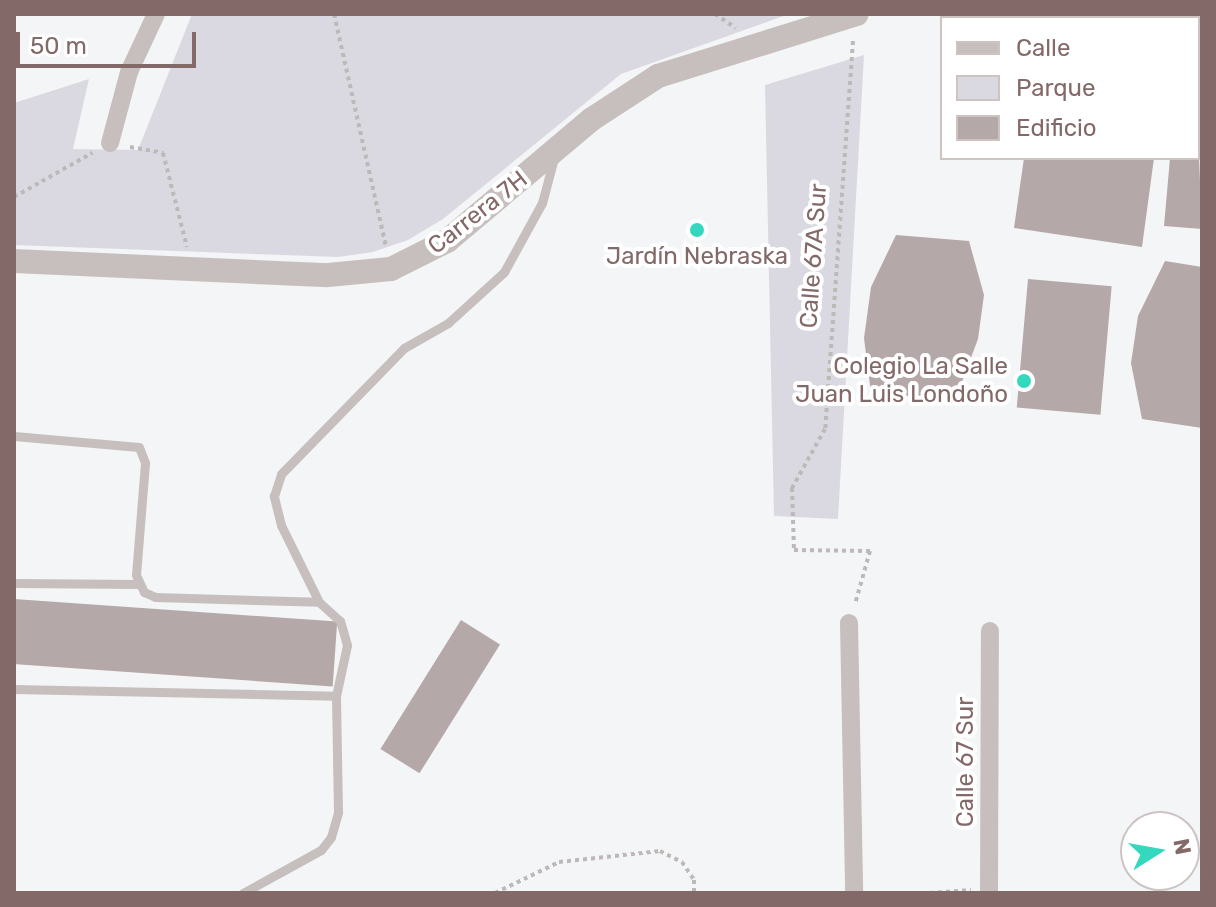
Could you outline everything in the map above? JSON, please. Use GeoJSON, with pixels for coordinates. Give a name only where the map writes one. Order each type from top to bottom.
{"type":"FeatureCollection","features":[{"type":"Feature","properties":{"kind":"street"},"geometry":{"type":"LineString","coordinates":[[110,143],[129,72],[156,14]]}},
{"type":"Feature","properties":{"kind":"street","name":"Carrera 7H"},"geometry":{"type":"LineString","coordinates":[[14,261],[349,275],[391,269],[447,241],[601,113],[658,76],[856,14]]}},
{"type":"Feature","properties":{"kind":"street"},"geometry":{"type":"LineString","coordinates":[[849,623],[854,893]]}},
{"type":"Feature","properties":{"kind":"street","name":"Calle 67 Sur"},"geometry":{"type":"LineString","coordinates":[[989,891],[990,631]]}},
{"type":"Feature","properties":{"kind":"lane"},"geometry":{"type":"LineString","coordinates":[[243,893],[321,850],[331,837],[338,812],[336,696],[347,645],[340,621],[319,602],[278,516],[274,496],[281,474],[404,348],[448,323],[504,272],[542,203],[555,151]]}},
{"type":"Feature","properties":{"kind":"lane"},"geometry":{"type":"LineString","coordinates":[[14,436],[139,447],[145,463],[139,584]]}},
{"type":"Feature","properties":{"kind":"lane"},"geometry":{"type":"LineString","coordinates":[[14,583],[139,584],[155,597],[319,602]]}},
{"type":"Feature","properties":{"kind":"lane"},"geometry":{"type":"LineString","coordinates":[[14,689],[336,696]]}},
{"type":"Feature","properties":{"kind":"path"},"geometry":{"type":"LineString","coordinates":[[334,14],[391,269]]}},
{"type":"Feature","properties":{"kind":"path","name":"Calle 67A Sur"},"geometry":{"type":"LineString","coordinates":[[849,623],[870,551],[794,550],[792,488],[825,429],[856,14]]}},
{"type":"Feature","properties":{"kind":"path"},"geometry":{"type":"LineString","coordinates":[[14,197],[110,143],[163,153],[192,268]]}},
{"type":"Feature","properties":{"kind":"path"},"geometry":{"type":"LineString","coordinates":[[495,893],[559,862],[660,851],[682,862],[694,880],[694,893]]}},
{"type":"Feature","properties":{"kind":"path"},"geometry":{"type":"LineString","coordinates":[[930,893],[989,891]]}},
{"type":"Feature","properties":{"kind":"green space"},"geometry":{"type":"Polygon","coordinates":[[[192,14],[789,14],[621,74],[443,219],[408,240],[373,252],[338,257],[14,245],[14,103],[89,79],[73,149],[138,150],[192,14]]]}},
{"type":"Feature","properties":{"kind":"green space"},"geometry":{"type":"Polygon","coordinates":[[[864,55],[838,519],[774,516],[765,85],[864,55]]]}},
{"type":"Feature","properties":{"kind":"building"},"geometry":{"type":"Polygon","coordinates":[[[1024,160],[1154,160],[1142,247],[1014,228],[1024,160]]]}},
{"type":"Feature","properties":{"kind":"building"},"geometry":{"type":"Polygon","coordinates":[[[1170,160],[1199,160],[1202,229],[1164,226],[1170,160]]]}},
{"type":"Feature","properties":{"kind":"building"},"geometry":{"type":"Polygon","coordinates":[[[896,235],[969,241],[984,295],[978,339],[955,400],[871,393],[864,338],[871,287],[896,235]]]}},
{"type":"Feature","properties":{"kind":"building"},"geometry":{"type":"Polygon","coordinates":[[[1165,261],[1202,267],[1202,428],[1142,419],[1131,363],[1138,316],[1165,261]]]}},
{"type":"Feature","properties":{"kind":"building"},"geometry":{"type":"Polygon","coordinates":[[[1028,279],[1112,286],[1100,415],[1017,408],[1028,279]]]}},
{"type":"Feature","properties":{"kind":"building"},"geometry":{"type":"Polygon","coordinates":[[[14,599],[337,622],[333,686],[14,664],[14,599]]]}},
{"type":"Feature","properties":{"kind":"building"},"geometry":{"type":"Polygon","coordinates":[[[461,620],[500,644],[419,773],[380,749],[461,620]]]}},
{"type":"Feature","properties":{"kind":"place","name":"Jardín Nebraska"},"geometry":{"type":"Point","coordinates":[697,230]}},
{"type":"Feature","properties":{"kind":"place","name":"Colegio La Salle Juan Luis Londoño"},"geometry":{"type":"Point","coordinates":[1024,381]}}]}
